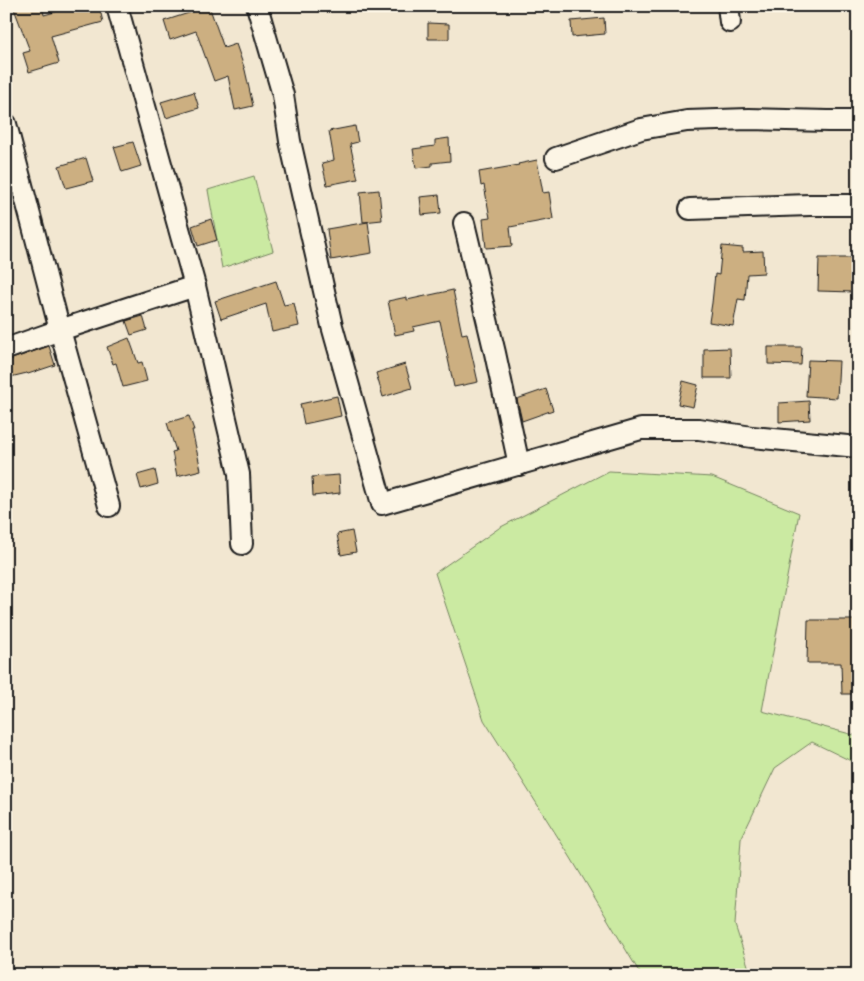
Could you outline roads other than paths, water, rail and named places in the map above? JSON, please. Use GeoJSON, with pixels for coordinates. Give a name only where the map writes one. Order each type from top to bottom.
{"type":"FeatureCollection","features":[{"type":"Feature","properties":{"kind":"street"},"geometry":{"type":"LineString","coordinates":[[117,6],[195,286],[239,474],[242,544]]}},
{"type":"Feature","properties":{"kind":"street"},"geometry":{"type":"LineString","coordinates":[[257,6],[283,95],[290,141],[332,326],[382,504],[641,429],[699,429],[752,437],[858,447]]}},
{"type":"Feature","properties":{"kind":"street"},"geometry":{"type":"LineString","coordinates":[[556,158],[641,130],[687,121],[749,119],[858,121]]}},
{"type":"Feature","properties":{"kind":"street"},"geometry":{"type":"LineString","coordinates":[[6,124],[109,506]]}},
{"type":"Feature","properties":{"kind":"street"},"geometry":{"type":"LineString","coordinates":[[690,209],[858,205]]}},
{"type":"Feature","properties":{"kind":"street"},"geometry":{"type":"LineString","coordinates":[[464,223],[519,464]]}},
{"type":"Feature","properties":{"kind":"street"},"geometry":{"type":"LineString","coordinates":[[6,349],[195,286]]}}]}
